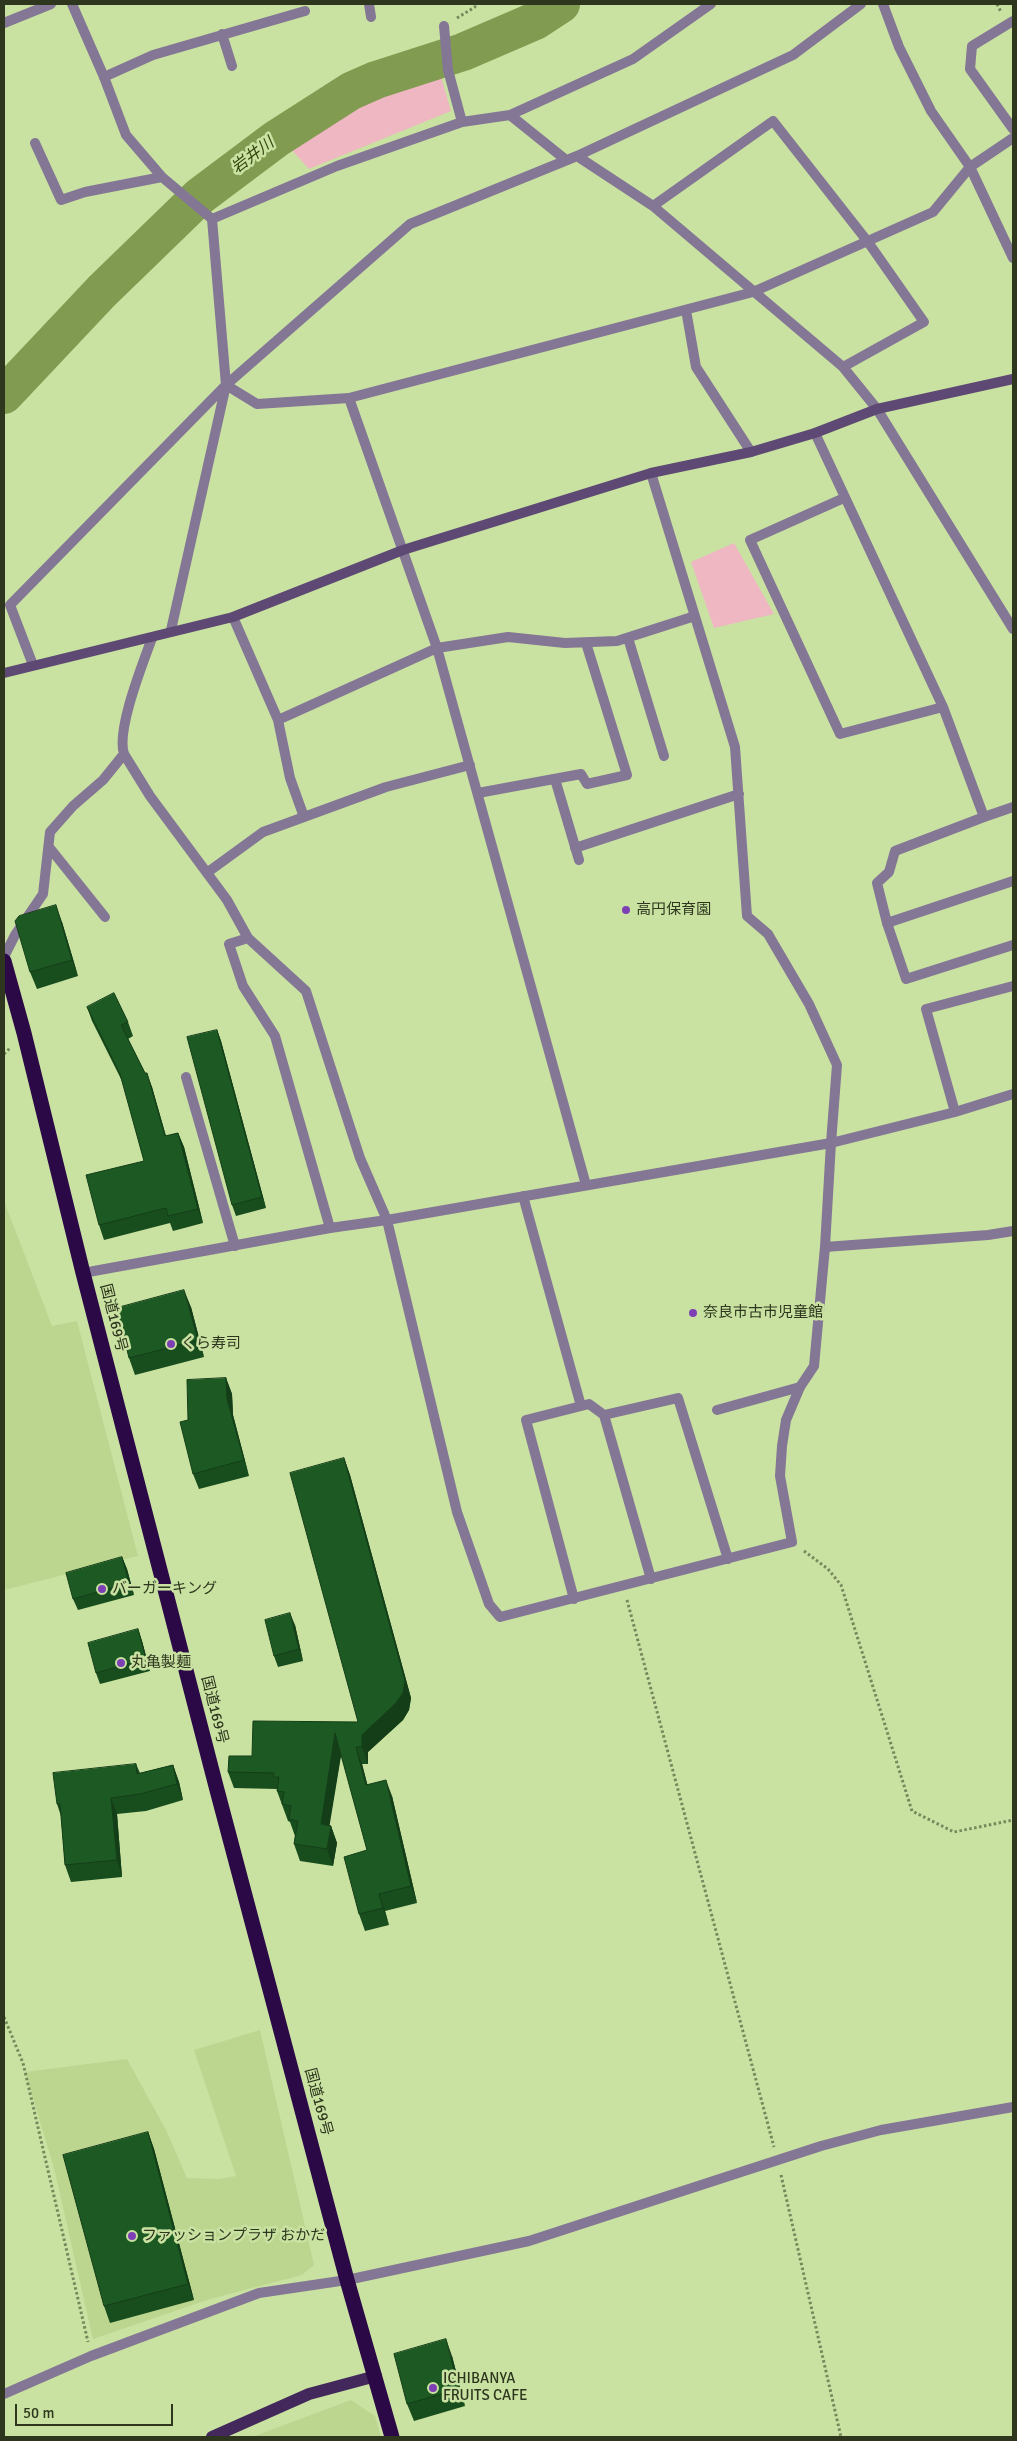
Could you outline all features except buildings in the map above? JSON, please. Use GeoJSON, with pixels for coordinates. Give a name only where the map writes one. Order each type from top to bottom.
{"type":"FeatureCollection","features":[{"type":"Feature","properties":{"kind":"highway","name":"国道169号"},"geometry":{"type":"LineString","coordinates":[[4,959],[217,1790],[347,2280],[392,2437]]}},
{"type":"Feature","properties":{"kind":"main road"},"geometry":{"type":"LineString","coordinates":[[212,2437],[309,2394],[376,2376]]}},
{"type":"Feature","properties":{"kind":"street"},"geometry":{"type":"LineString","coordinates":[[4,22],[51,4]]}},
{"type":"Feature","properties":{"kind":"street"},"geometry":{"type":"LineString","coordinates":[[72,4],[104,77],[126,136],[170,186],[200,212],[212,219]]}},
{"type":"Feature","properties":{"kind":"street"},"geometry":{"type":"LineString","coordinates":[[369,4],[371,17]]}},
{"type":"Feature","properties":{"kind":"street"},"geometry":{"type":"LineString","coordinates":[[212,219],[337,166],[462,122],[510,115],[633,59],[711,4]]}},
{"type":"Feature","properties":{"kind":"street"},"geometry":{"type":"LineString","coordinates":[[33,665],[10,605],[226,385],[410,224],[577,156],[793,55],[861,4]]}},
{"type":"Feature","properties":{"kind":"street"},"geometry":{"type":"LineString","coordinates":[[884,4],[899,47],[931,111],[970,167],[1013,258]]}},
{"type":"Feature","properties":{"kind":"street"},"geometry":{"type":"LineString","coordinates":[[104,77],[153,55],[304,11]]}},
{"type":"Feature","properties":{"kind":"street"},"geometry":{"type":"LineString","coordinates":[[1013,21],[972,46],[970,69],[1013,129]]}},
{"type":"Feature","properties":{"kind":"street"},"geometry":{"type":"LineString","coordinates":[[444,26],[448,70],[462,122]]}},
{"type":"Feature","properties":{"kind":"street"},"geometry":{"type":"LineString","coordinates":[[222,34],[232,66]]}},
{"type":"Feature","properties":{"kind":"street"},"geometry":{"type":"LineString","coordinates":[[510,115],[566,160]]}},
{"type":"Feature","properties":{"kind":"street"},"geometry":{"type":"LineString","coordinates":[[653,206],[773,121],[868,242],[924,322],[843,367]]}},
{"type":"Feature","properties":{"kind":"street"},"geometry":{"type":"LineString","coordinates":[[226,385],[256,404],[349,398],[753,292],[933,212],[970,167],[1013,138]]}},
{"type":"Feature","properties":{"kind":"street"},"geometry":{"type":"LineString","coordinates":[[35,143],[61,200],[85,192],[162,177]]}},
{"type":"Feature","properties":{"kind":"street"},"geometry":{"type":"LineString","coordinates":[[577,156],[653,206],[843,367],[877,409],[1013,629]]}},
{"type":"Feature","properties":{"kind":"street"},"geometry":{"type":"LineString","coordinates":[[171,630],[226,385],[212,219]]}},
{"type":"Feature","properties":{"kind":"street"},"geometry":{"type":"LineString","coordinates":[[686,310],[696,367],[751,452]]}},
{"type":"Feature","properties":{"kind":"street"},"geometry":{"type":"LineString","coordinates":[[4,673],[152,638],[171,630],[233,617],[403,550],[652,474],[751,452],[815,433],[877,409],[1013,379]]}},
{"type":"Feature","properties":{"kind":"street"},"geometry":{"type":"LineString","coordinates":[[349,398],[437,648],[586,1185]]}},
{"type":"Feature","properties":{"kind":"street"},"geometry":{"type":"LineString","coordinates":[[815,433],[943,707],[984,817]]}},
{"type":"Feature","properties":{"kind":"street"},"geometry":{"type":"LineString","coordinates":[[152,638],[132,699],[121,744],[124,754],[150,796],[227,900],[248,938],[306,991],[360,1158],[387,1220],[457,1512],[488,1604],[500,1617],[792,1542],[780,1476],[786,1420],[800,1387],[814,1366],[825,1246],[837,1066],[809,1004],[768,934],[747,916],[736,747],[652,474]]}},
{"type":"Feature","properties":{"kind":"street"},"geometry":{"type":"LineString","coordinates":[[844,498],[750,540],[840,734],[943,707]]}},
{"type":"Feature","properties":{"kind":"street"},"geometry":{"type":"LineString","coordinates":[[278,720],[437,648],[508,637],[565,644],[617,642],[695,616]]}},
{"type":"Feature","properties":{"kind":"street"},"geometry":{"type":"LineString","coordinates":[[233,617],[278,720],[290,778],[304,817]]}},
{"type":"Feature","properties":{"kind":"street"},"geometry":{"type":"LineString","coordinates":[[628,638],[664,756]]}},
{"type":"Feature","properties":{"kind":"street"},"geometry":{"type":"LineString","coordinates":[[478,793],[581,774],[587,784],[627,775],[586,643]]}},
{"type":"Feature","properties":{"kind":"street"},"geometry":{"type":"LineString","coordinates":[[4,959],[15,935],[42,894],[50,832],[74,806],[104,780],[124,754]]}},
{"type":"Feature","properties":{"kind":"street"},"geometry":{"type":"LineString","coordinates":[[208,872],[263,832],[386,787],[470,765]]}},
{"type":"Feature","properties":{"kind":"street"},"geometry":{"type":"LineString","coordinates":[[555,779],[579,860]]}},
{"type":"Feature","properties":{"kind":"street"},"geometry":{"type":"LineString","coordinates":[[575,848],[739,794]]}},
{"type":"Feature","properties":{"kind":"street"},"geometry":{"type":"LineString","coordinates":[[1013,807],[894,851],[889,872],[877,883],[887,923],[906,979],[1013,945]]}},
{"type":"Feature","properties":{"kind":"street"},"geometry":{"type":"LineString","coordinates":[[49,846],[105,917]]}},
{"type":"Feature","properties":{"kind":"street"},"geometry":{"type":"LineString","coordinates":[[887,923],[1013,881]]}},
{"type":"Feature","properties":{"kind":"street"},"geometry":{"type":"LineString","coordinates":[[248,938],[229,944],[243,986],[274,1036],[330,1228]]}},
{"type":"Feature","properties":{"kind":"street"},"geometry":{"type":"LineString","coordinates":[[955,1112],[926,1009],[1013,986]]}},
{"type":"Feature","properties":{"kind":"street"},"geometry":{"type":"LineString","coordinates":[[186,1077],[235,1246]]}},
{"type":"Feature","properties":{"kind":"street"},"geometry":{"type":"LineString","coordinates":[[83,1273],[330,1228],[387,1220],[831,1142],[955,1112],[1013,1094]]}},
{"type":"Feature","properties":{"kind":"street"},"geometry":{"type":"LineString","coordinates":[[523,1196],[580,1406]]}},
{"type":"Feature","properties":{"kind":"street"},"geometry":{"type":"LineString","coordinates":[[825,1246],[988,1235],[1013,1231]]}},
{"type":"Feature","properties":{"kind":"street"},"geometry":{"type":"LineString","coordinates":[[716,1410],[800,1387]]}},
{"type":"Feature","properties":{"kind":"street"},"geometry":{"type":"LineString","coordinates":[[604,1415],[678,1398],[728,1559]]}},
{"type":"Feature","properties":{"kind":"street"},"geometry":{"type":"LineString","coordinates":[[574,1599],[526,1420],[589,1404],[604,1415],[652,1578]]}},
{"type":"Feature","properties":{"kind":"street"},"geometry":{"type":"LineString","coordinates":[[4,2394],[91,2356],[260,2294],[347,2280],[529,2241],[778,2162],[821,2146],[881,2130],[1013,2107]]}},
{"type":"Feature","properties":{"kind":"path"},"geometry":{"type":"LineString","coordinates":[[792,1542],[828,1569],[841,1586],[912,1811],[954,1832],[1013,1820]]}},
{"type":"Feature","properties":{"kind":"path"},"geometry":{"type":"LineString","coordinates":[[623,1586],[778,2162],[841,2437]]}},
{"type":"Feature","properties":{"kind":"path"},"geometry":{"type":"LineString","coordinates":[[4,2017],[23,2063],[91,2356]]}},
{"type":"Feature","properties":{"kind":"shaded area"},"geometry":{"type":"Polygon","coordinates":[[[440,73],[451,111],[309,169],[288,146],[350,105],[440,73]]]}},
{"type":"Feature","properties":{"kind":"shaded area"},"geometry":{"type":"Polygon","coordinates":[[[734,543],[774,614],[714,628],[691,562],[734,543]]]}},
{"type":"Feature","properties":{"kind":"shaded area"},"geometry":{"type":"Polygon","coordinates":[[[4,1201],[52,1326],[77,1321],[138,1556],[4,1590],[4,1201]]]}},
{"type":"Feature","properties":{"kind":"shaded area"},"geometry":{"type":"Polygon","coordinates":[[[260,2030],[314,2265],[302,2275],[210,2299],[93,2339],[54,2168],[25,2072],[127,2059],[166,2130],[187,2178],[219,2179],[236,2176],[194,2050],[260,2030]]]}},
{"type":"Feature","properties":{"kind":"shaded area"},"geometry":{"type":"Polygon","coordinates":[[[351,2400],[375,2416],[381,2437],[252,2437],[351,2400]]]}},
{"type":"Feature","properties":{"kind":"waterway","name":"岩井川"},"geometry":{"type":"LineString","coordinates":[[4,395],[102,291],[200,196],[276,139],[351,91],[376,80],[463,52],[535,21],[561,4]]}},
{"type":"Feature","properties":{"kind":"place","name":"高円保育園"},"geometry":{"type":"Point","coordinates":[626,910]}},
{"type":"Feature","properties":{"kind":"place","name":"奈良市古市児童館"},"geometry":{"type":"Point","coordinates":[693,1313]}},
{"type":"Feature","properties":{"kind":"place","name":"くら寿司"},"geometry":{"type":"Point","coordinates":[171,1344]}},
{"type":"Feature","properties":{"kind":"place","name":"バーガーキング"},"geometry":{"type":"Point","coordinates":[102,1589]}},
{"type":"Feature","properties":{"kind":"place","name":"丸亀製麺"},"geometry":{"type":"Point","coordinates":[121,1663]}},
{"type":"Feature","properties":{"kind":"place","name":"ファッションプラザ おかだ"},"geometry":{"type":"Point","coordinates":[132,2236]}},
{"type":"Feature","properties":{"kind":"place","name":"ICHIBANYA FRUITS CAFE"},"geometry":{"type":"Point","coordinates":[433,2388]}}]}
